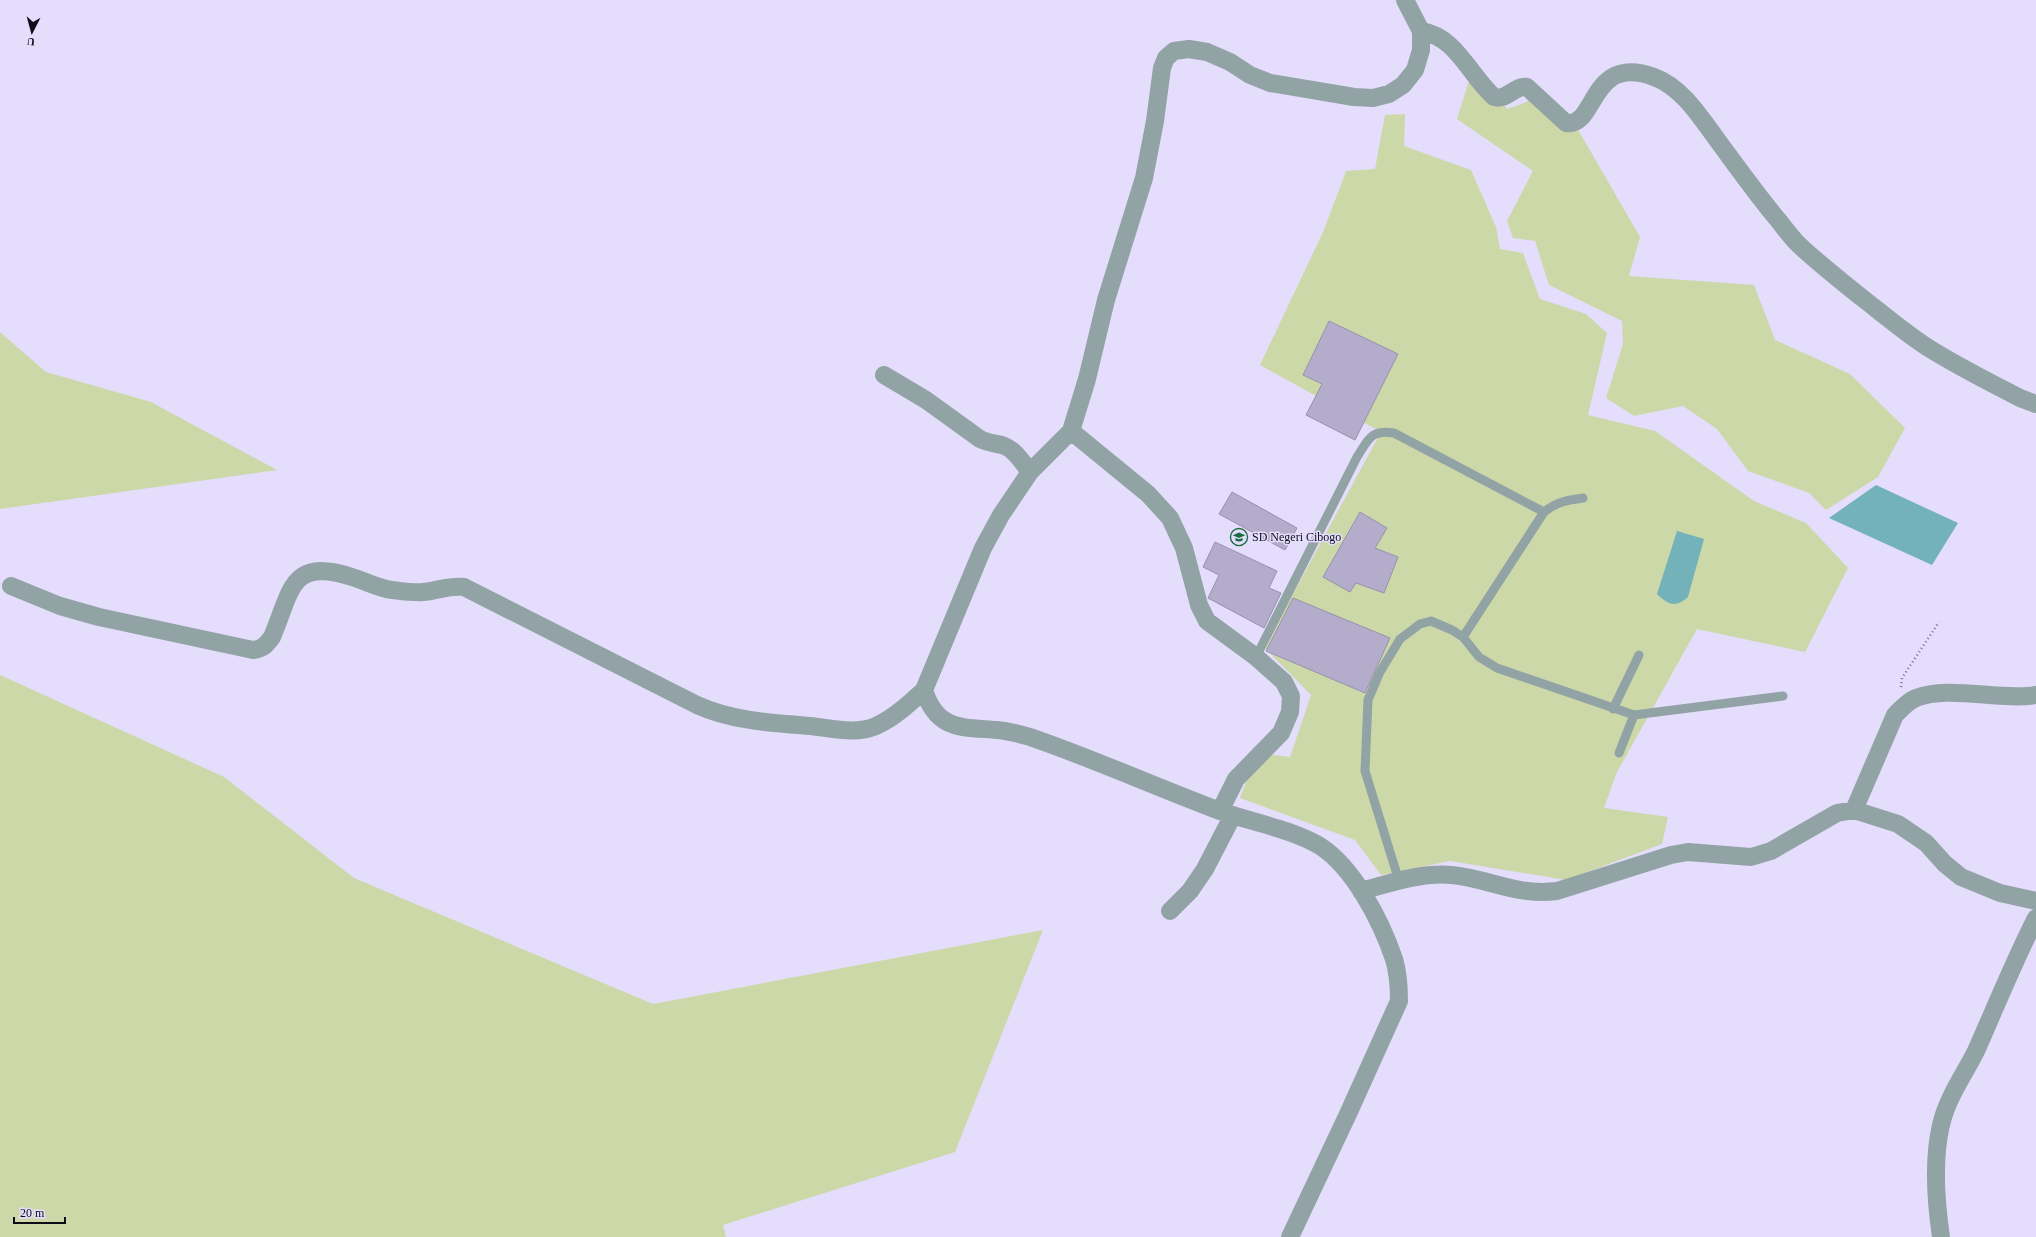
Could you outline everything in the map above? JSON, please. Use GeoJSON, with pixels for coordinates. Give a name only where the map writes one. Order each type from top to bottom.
{"type":"FeatureCollection","features":[{"type":"Feature","properties":{"kind":"street"},"geometry":{"type":"LineString","coordinates":[[11,586],[60,606],[99,617],[253,650],[261,649],[272,637],[295,582],[309,571],[324,570],[390,589],[411,592],[422,592],[454,586],[464,587],[697,705],[734,717],[782,724],[860,731],[876,726],[888,720],[924,690],[983,548],[1001,515],[1030,472],[1071,431],[1087,379],[1106,300],[1144,178],[1155,121],[1162,68],[1166,58],[1174,51],[1189,49],[1207,52],[1230,62],[1250,75],[1270,82],[1354,97],[1373,98],[1389,94],[1403,85],[1415,70],[1421,50],[1421,31],[1405,0]]}},
{"type":"Feature","properties":{"kind":"street"},"geometry":{"type":"LineString","coordinates":[[1421,31],[1440,36],[1494,97],[1501,98],[1520,87],[1527,87],[1566,122],[1574,123],[1580,119],[1601,89],[1616,74],[1625,71],[1639,73],[1654,77],[1672,86],[1696,112],[1762,200],[1803,249],[1886,317],[1927,347],[2020,398],[2036,404]]}},
{"type":"Feature","properties":{"kind":"street"},"geometry":{"type":"LineString","coordinates":[[884,375],[926,400],[980,439],[988,443],[1010,449],[1030,472]]}},
{"type":"Feature","properties":{"kind":"street"},"geometry":{"type":"LineString","coordinates":[[1071,431],[1148,494],[1170,518],[1184,548],[1199,605],[1208,621],[1256,657],[1284,682],[1291,696],[1290,712],[1281,733],[1274,742],[1236,778],[1226,813],[1205,869],[1190,891],[1170,911]]}},
{"type":"Feature","properties":{"kind":"street"},"geometry":{"type":"LineString","coordinates":[[924,690],[928,703],[948,723],[962,728],[998,730],[1030,737],[1226,813],[1302,837],[1320,846],[1347,872],[1361,891],[1381,929],[1394,960],[1399,984],[1399,1001],[1352,1107],[1290,1237]]}},
{"type":"Feature","properties":{"kind":"street"},"geometry":{"type":"LineString","coordinates":[[1854,810],[1895,715],[1904,706],[1916,698],[1940,692],[1975,695],[2036,695]]}},
{"type":"Feature","properties":{"kind":"street"},"geometry":{"type":"LineString","coordinates":[[1361,891],[1399,881],[1450,875],[1524,892],[1539,893],[1557,891],[1671,855],[1688,852],[1751,857],[1771,851],[1793,840],[1816,824],[1837,813],[1854,810],[1898,824],[1926,843],[1945,864],[1962,877],[2000,892],[2036,901]]}},
{"type":"Feature","properties":{"kind":"street"},"geometry":{"type":"LineString","coordinates":[[1940,1237],[1936,1209],[1937,1155],[1941,1125],[1949,1102],[1976,1051],[2017,955],[2036,918]]}},
{"type":"Feature","properties":{"kind":"lane"},"geometry":{"type":"LineString","coordinates":[[1256,657],[1357,457],[1372,436],[1377,433],[1394,433],[1544,512]]}},
{"type":"Feature","properties":{"kind":"lane"},"geometry":{"type":"LineString","coordinates":[[1463,637],[1544,512],[1552,505],[1564,500],[1583,498]]}},
{"type":"Feature","properties":{"kind":"lane"},"geometry":{"type":"LineString","coordinates":[[1399,881],[1365,771],[1368,700],[1380,672],[1400,639],[1420,624],[1431,622],[1452,630],[1463,637],[1479,657],[1497,668],[1634,715],[1783,696]]}},
{"type":"Feature","properties":{"kind":"lane"},"geometry":{"type":"LineString","coordinates":[[1613,709],[1639,655]]}},
{"type":"Feature","properties":{"kind":"lane"},"geometry":{"type":"LineString","coordinates":[[1619,753],[1634,715]]}},
{"type":"Feature","properties":{"kind":"path"},"geometry":{"type":"LineString","coordinates":[[1895,715],[1902,678],[1939,622]]}},
{"type":"Feature","properties":{"kind":"shaded area"},"geometry":{"type":"Polygon","coordinates":[[[1474,65],[1507,109],[1543,96],[1573,121],[1640,237],[1629,276],[1754,285],[1775,340],[1850,374],[1905,428],[1878,477],[1826,510],[1809,493],[1748,471],[1717,429],[1683,406],[1634,416],[1606,398],[1623,344],[1622,321],[1549,285],[1535,241],[1513,238],[1507,221],[1533,171],[1457,119],[1474,65]]]}},
{"type":"Feature","properties":{"kind":"shaded area"},"geometry":{"type":"Polygon","coordinates":[[[1405,114],[1404,146],[1471,170],[1496,227],[1500,249],[1523,253],[1540,299],[1586,314],[1607,333],[1588,415],[1655,431],[1754,501],[1806,523],[1848,568],[1805,652],[1697,629],[1616,774],[1604,808],[1668,817],[1662,844],[1566,880],[1450,861],[1381,875],[1355,840],[1240,798],[1257,753],[1290,757],[1311,695],[1264,647],[1381,432],[1260,365],[1324,230],[1346,171],[1375,169],[1385,115],[1405,114]]]}},
{"type":"Feature","properties":{"kind":"shaded area"},"geometry":{"type":"Polygon","coordinates":[[[0,332],[46,372],[151,402],[277,470],[0,509],[0,332]]]}},
{"type":"Feature","properties":{"kind":"shaded area"},"geometry":{"type":"Polygon","coordinates":[[[1876,485],[1958,523],[1932,565],[1829,518],[1876,485]]]}},
{"type":"Feature","properties":{"kind":"shaded area"},"geometry":{"type":"Polygon","coordinates":[[[1677,531],[1704,539],[1688,597],[1680,603],[1672,604],[1665,601],[1657,594],[1677,531]]]}},
{"type":"Feature","properties":{"kind":"shaded area"},"geometry":{"type":"Polygon","coordinates":[[[0,675],[224,777],[354,878],[653,1004],[1043,930],[955,1152],[723,1225],[726,1237],[0,1237],[0,675]]]}},
{"type":"Feature","properties":{"kind":"building"},"geometry":{"type":"Polygon","coordinates":[[[1329,321],[1398,354],[1355,440],[1306,415],[1322,384],[1303,375],[1329,321]]]}},
{"type":"Feature","properties":{"kind":"building"},"geometry":{"type":"Polygon","coordinates":[[[1232,492],[1297,528],[1285,550],[1219,514],[1232,492]]]}},
{"type":"Feature","properties":{"kind":"building"},"geometry":{"type":"Polygon","coordinates":[[[1360,512],[1387,528],[1375,548],[1398,557],[1384,593],[1356,583],[1350,592],[1323,577],[1360,512]]]}},
{"type":"Feature","properties":{"kind":"building"},"geometry":{"type":"Polygon","coordinates":[[[1215,542],[1277,571],[1269,588],[1281,593],[1264,628],[1208,598],[1219,575],[1203,567],[1215,542]]]}},
{"type":"Feature","properties":{"kind":"building"},"geometry":{"type":"Polygon","coordinates":[[[1293,598],[1390,638],[1365,693],[1266,651],[1293,598]]]}},
{"type":"Feature","properties":{"kind":"place","name":"SD Negeri Cibogo"},"geometry":{"type":"Point","coordinates":[1239,537]}}]}
